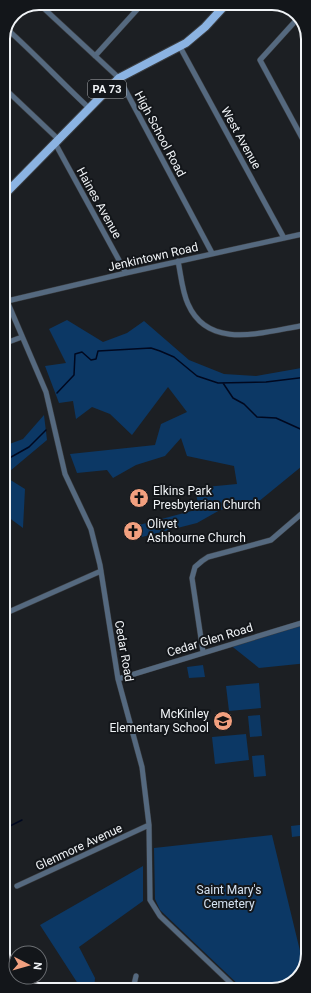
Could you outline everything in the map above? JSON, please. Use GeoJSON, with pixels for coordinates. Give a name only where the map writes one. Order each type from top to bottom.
{"type":"FeatureCollection","features":[{"type":"Feature","properties":{"kind":"main road","name":"PA 73"},"geometry":{"type":"LineString","coordinates":[[10,189],[119,78],[180,47],[196,35],[220,10]]}},
{"type":"Feature","properties":{"kind":"street","name":"High School Road"},"geometry":{"type":"LineString","coordinates":[[46,10],[119,78],[212,254]]}},
{"type":"Feature","properties":{"kind":"street"},"geometry":{"type":"LineString","coordinates":[[95,56],[137,10]]}},
{"type":"Feature","properties":{"kind":"street"},"geometry":{"type":"LineString","coordinates":[[295,22],[260,60],[301,136]]}},
{"type":"Feature","properties":{"kind":"street"},"geometry":{"type":"LineString","coordinates":[[11,33],[88,108]]}},
{"type":"Feature","properties":{"kind":"street","name":"West Avenue"},"geometry":{"type":"LineString","coordinates":[[180,47],[284,238]]}},
{"type":"Feature","properties":{"kind":"street","name":"Haines Avenue"},"geometry":{"type":"LineString","coordinates":[[10,94],[56,141],[126,272]]}},
{"type":"Feature","properties":{"kind":"street","name":"Jenkintown Road"},"geometry":{"type":"LineString","coordinates":[[10,299],[301,234]]}},
{"type":"Feature","properties":{"kind":"street"},"geometry":{"type":"LineString","coordinates":[[178,261],[187,302],[192,312],[205,326],[216,332],[230,335],[245,335],[301,326]]}},
{"type":"Feature","properties":{"kind":"street","name":"Cedar Road"},"geometry":{"type":"LineString","coordinates":[[10,311],[46,392],[65,474],[91,528],[101,571],[118,679],[142,767],[149,826],[150,900],[157,913],[231,983]]}},
{"type":"Feature","properties":{"kind":"street"},"geometry":{"type":"LineString","coordinates":[[10,341],[22,336]]}},
{"type":"Feature","properties":{"kind":"street"},"geometry":{"type":"LineString","coordinates":[[203,652],[192,578],[196,567],[202,560],[208,557],[271,540],[301,514]]}},
{"type":"Feature","properties":{"kind":"street"},"geometry":{"type":"LineString","coordinates":[[10,611],[101,571]]}},
{"type":"Feature","properties":{"kind":"street","name":"Cedar Glen Road"},"geometry":{"type":"LineString","coordinates":[[118,679],[301,623]]}},
{"type":"Feature","properties":{"kind":"street","name":"Glenmore Avenue"},"geometry":{"type":"LineString","coordinates":[[17,886],[149,826]]}},
{"type":"Feature","properties":{"kind":"street"},"geometry":{"type":"LineString","coordinates":[[134,983],[136,976]]}},
{"type":"Feature","properties":{"kind":"green space"},"geometry":{"type":"Polygon","coordinates":[[[67,320],[103,342],[127,333],[144,321],[189,360],[224,374],[256,376],[301,368],[301,467],[258,502],[220,510],[197,523],[142,537],[139,525],[199,509],[195,488],[237,484],[234,466],[187,456],[181,438],[165,456],[136,465],[113,478],[107,470],[77,473],[70,454],[155,445],[161,424],[187,412],[168,387],[132,435],[110,414],[92,407],[76,419],[73,401],[59,403],[45,366],[66,363],[49,329],[67,320]]]}},
{"type":"Feature","properties":{"kind":"green space"},"geometry":{"type":"Polygon","coordinates":[[[44,415],[47,440],[10,471],[10,444],[23,439],[44,415]]]}},
{"type":"Feature","properties":{"kind":"green space"},"geometry":{"type":"Polygon","coordinates":[[[10,480],[25,489],[23,528],[10,518],[10,480]]]}},
{"type":"Feature","properties":{"kind":"green space"},"geometry":{"type":"Polygon","coordinates":[[[301,623],[301,664],[259,668],[229,644],[301,623]]]}},
{"type":"Feature","properties":{"kind":"green space"},"geometry":{"type":"Polygon","coordinates":[[[203,665],[205,677],[189,678],[187,667],[203,665]]]}},
{"type":"Feature","properties":{"kind":"green space"},"geometry":{"type":"Polygon","coordinates":[[[259,683],[261,708],[229,711],[226,686],[259,683]]]}},
{"type":"Feature","properties":{"kind":"green space"},"geometry":{"type":"Polygon","coordinates":[[[260,715],[262,736],[250,737],[248,716],[260,715]]]}},
{"type":"Feature","properties":{"kind":"green space"},"geometry":{"type":"Polygon","coordinates":[[[246,734],[249,760],[215,764],[212,737],[246,734]]]}},
{"type":"Feature","properties":{"kind":"green space"},"geometry":{"type":"Polygon","coordinates":[[[264,755],[266,776],[254,777],[252,756],[264,755]]]}},
{"type":"Feature","properties":{"kind":"green space"},"geometry":{"type":"Polygon","coordinates":[[[301,825],[301,836],[292,837],[291,826],[301,825]]]}},
{"type":"Feature","properties":{"kind":"green space","name":"Saint Mary's Cemetery"},"geometry":{"type":"Polygon","coordinates":[[[272,835],[301,955],[298,967],[295,972],[288,978],[279,982],[237,983],[160,910],[155,899],[154,848],[272,835]]]}},
{"type":"Feature","properties":{"kind":"green space"},"geometry":{"type":"Polygon","coordinates":[[[143,866],[143,901],[79,947],[95,978],[95,983],[77,983],[40,925],[143,866]]]}},
{"type":"Feature","properties":{"kind":"waterway"},"geometry":{"type":"LineString","coordinates":[[57,393],[74,375],[75,354],[82,352],[91,360],[96,359],[98,351],[151,348],[174,357],[197,376],[218,383],[266,382],[301,378]]}},
{"type":"Feature","properties":{"kind":"waterway"},"geometry":{"type":"LineString","coordinates":[[223,383],[233,398],[244,404],[257,417],[276,418],[301,429]]}},
{"type":"Feature","properties":{"kind":"waterway"},"geometry":{"type":"LineString","coordinates":[[10,458],[29,447],[46,430]]}},
{"type":"Feature","properties":{"kind":"waterway"},"geometry":{"type":"LineString","coordinates":[[10,826],[22,820]]}},
{"type":"Feature","properties":{"kind":"place","name":"Elkins Park Presbyterian Church"},"geometry":{"type":"Point","coordinates":[139,498]}},
{"type":"Feature","properties":{"kind":"place","name":"Olivet Ashbourne Church"},"geometry":{"type":"Point","coordinates":[133,531]}},
{"type":"Feature","properties":{"kind":"place","name":"McKinley Elementary School"},"geometry":{"type":"Point","coordinates":[223,721]}}]}
